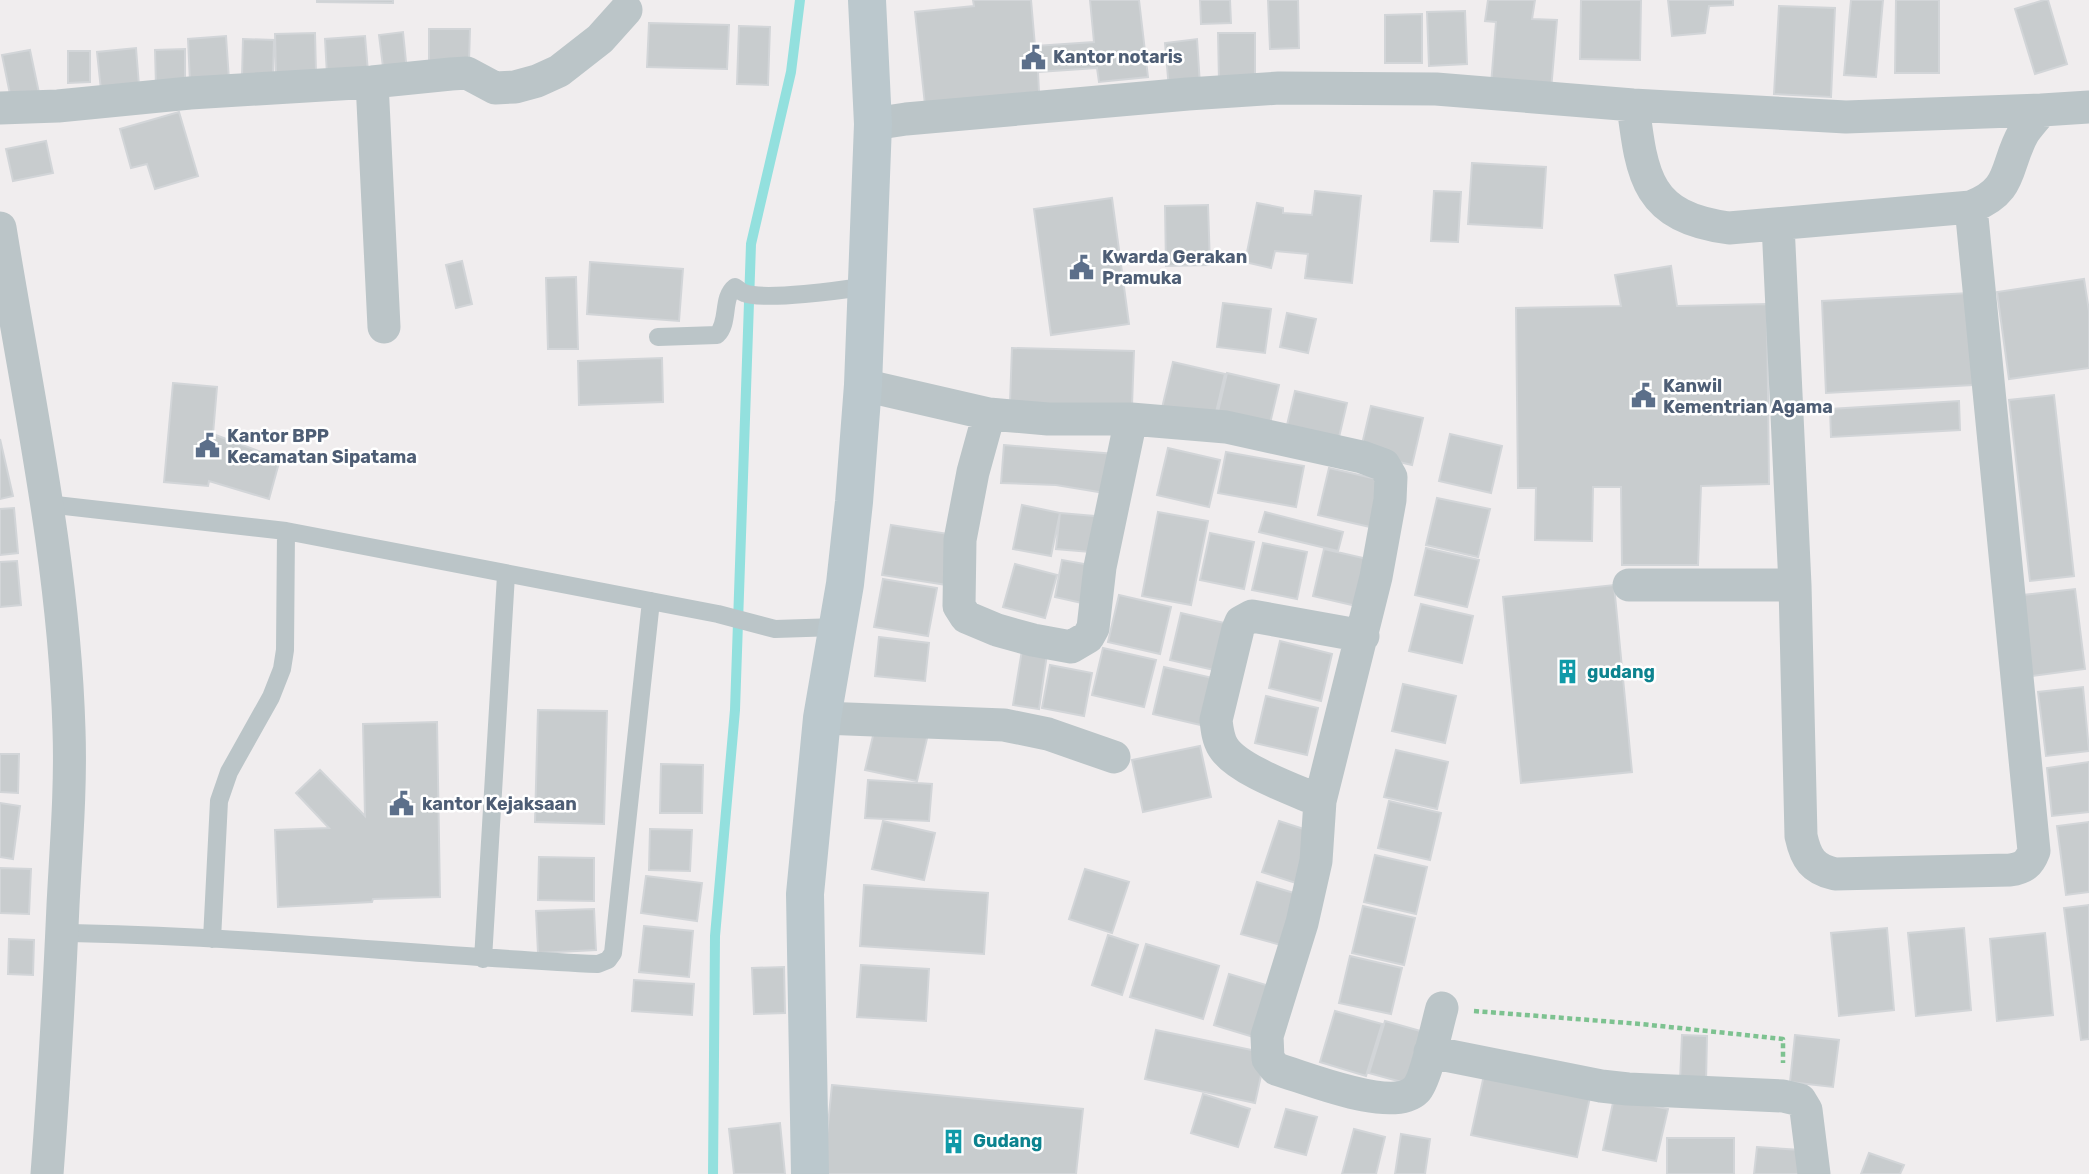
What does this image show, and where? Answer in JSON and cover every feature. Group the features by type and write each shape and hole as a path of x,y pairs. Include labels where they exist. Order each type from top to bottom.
{"street":[{"path":"810,1174 805,894 822,718 854,502 863,385 873,124 867,0"},
{"path":"0,108 58,106 190,93 459,74 467,74 495,88 515,87 559,71 600,39 626,10"},
{"path":"372,82 384,327"},
{"path":"873,124 1160,96 1279,88 1436,89 1633,105 1846,117 2089,107"},
{"path":"1633,105 1638,150 1653,192 1678,215 1729,228 1971,207 1987,201 1998,191 2008,175 2024,132 2042,110"},
{"path":"1778,224 1795,585 1801,836 1804,851 1810,863 1821,871 1835,874 2010,870 2030,863 2034,850 1971,207"},
{"path":"0,228 7,311 47,504 57,569 69,731 62,933 47,1174"},
{"path":"863,385 989,414 1048,419 1131,419 1226,427 1362,457 1384,465 1391,477 1390,500 1363,636 1320,801 1316,861 1302,923 1267,1036 1268,1059 1276,1069 1378,1099 1397,1098 1417,1090 1441,1008"},
{"path":"989,414 973,472 960,540 959,606 965,617 997,630 1071,647 1088,637 1093,628 1100,567 1131,419"},
{"path":"1629,584 1795,585"},
{"path":"1320,801 1270,779 1231,757 1222,747 1216,720 1238,629 1241,622 1252,616 1363,636"},
{"path":"822,718 1004,725 1048,734 1114,757"},
{"path":"1430,1052 1548,1077 1628,1090 1783,1096 1800,1100 1805,1106 1814,1174"}],"lane":[{"path":"658,337 717,335 722,329 729,292 735,287 743,293 765,295 868,286"},
{"path":"47,504 86,506 286,531 718,614 775,629 837,628"},
{"path":"212,939 219,801 229,772 271,697 282,669 285,650 286,531"},
{"path":"483,959 506,575"},
{"path":"62,933 212,939 483,959 598,964 608,960 613,953 651,601"}],"path":[{"path":"1441,1008 1641,1024 1783,1039 1783,1096"}],"building":[{"path":"393,0 393,3 317,2"},
{"name":"Kantor notaris","path":"973,0 1031,0 1035,46 1094,42 1090,0 1139,0 1148,77 1099,82 1097,68 1038,72 1039,92 925,105 915,12 974,6"},
{"path":"1200,0 1230,0 1231,23 1201,24"},
{"path":"1268,0 1298,0 1299,48 1270,49"},
{"path":"1488,0 1535,0 1532,19 1557,20 1551,90 1491,85 1496,22 1485,21"},
{"path":"1581,0 1641,0 1640,60 1580,59"},
{"path":"1668,0 1733,0 1733,5 1709,6 1705,33 1672,36"},
{"path":"1851,0 1883,0 1876,77 1844,75"},
{"path":"1896,0 1939,0 1939,73 1895,73"},
{"path":"2048,0 2067,64 2035,74 2015,9"},
{"path":"1779,6 1835,8 1831,97 1774,94"},
{"path":"1465,11 1467,64 1429,66 1427,12"},
{"path":"1422,14 1422,63 1385,63 1385,15"},
{"path":"649,23 729,25 727,69 647,67"},
{"path":"739,26 770,27 768,85 737,84"},
{"path":"429,29 470,29 469,62 429,62"},
{"path":"403,32 407,72 384,75 379,35"},
{"path":"315,33 316,73 276,74 275,34"},
{"path":"1218,33 1255,33 1255,81 1219,81"},
{"path":"226,36 229,80 190,82 188,39"},
{"path":"365,36 368,72 327,75 325,39"},
{"path":"243,39 274,40 273,77 242,76"},
{"path":"1197,39 1200,85 1169,89 1165,43"},
{"path":"136,48 139,86 101,90 97,52"},
{"path":"185,49 185,85 156,86 155,50"},
{"path":"30,50 39,93 11,99 2,55"},
{"path":"68,51 90,51 90,82 68,83"},
{"path":"179,112 198,176 155,189 147,164 131,168 120,129"},
{"path":"46,141 53,173 13,181 6,149"},
{"path":"1472,163 1546,167 1542,228 1468,224"},
{"path":"1315,191 1361,196 1352,283 1305,278 1308,254 1275,251 1271,268 1245,262 1257,203 1283,208 1283,213 1312,215"},
{"path":"1434,191 1461,192 1458,242 1431,241"},
{"name":"Kwarda Gerakan Pramuka","path":"1112,198 1129,324 1051,335 1034,209"},
{"path":"1208,205 1210,265 1166,266 1165,206"},
{"path":"462,261 472,304 456,308 446,265"},
{"path":"590,262 683,269 679,321 587,314"},
{"name":"Kanwil Kementrian Agama","path":"1671,266 1677,306 1767,304 1769,484 1701,486 1698,565 1622,565 1621,487 1593,487 1592,541 1535,540 1536,488 1518,488 1516,308 1621,306 1615,275"},
{"path":"576,277 578,349 548,349 546,278"},
{"path":"2084,279 2089,311 2089,368 2009,379 1997,292"},
{"path":"1969,293 1973,385 1826,393 1822,301"},
{"path":"1223,303 1271,309 1265,353 1217,347"},
{"path":"1287,313 1316,319 1308,353 1280,347"},
{"path":"1012,348 1134,351 1132,406 1010,403"},
{"path":"662,358 663,402 579,405 578,361"},
{"path":"1173,362 1225,374 1214,421 1162,408"},
{"path":"1227,373 1279,385 1268,432 1216,420"},
{"name":"Kantor BPP Kecamatan Sipatama","path":"173,383 217,387 213,434 280,459 269,499 209,481 208,486 164,482"},
{"path":"1295,391 1347,403 1336,450 1284,438"},
{"path":"2054,395 2074,576 2030,581 2009,400"},
{"path":"1959,401 1960,430 1831,437 1830,409"},
{"path":"1371,406 1423,418 1412,465 1360,453"},
{"path":"1450,434 1502,446 1491,493 1439,481"},
{"path":"0,439 13,496 0,499"},
{"path":"1004,445 1115,454 1105,493 1056,485 1001,483"},
{"path":"1168,448 1220,460 1209,507 1157,495"},
{"path":"1226,452 1304,466 1296,507 1218,493"},
{"path":"1329,468 1381,480 1370,527 1318,515"},
{"path":"1437,498 1490,509 1478,557 1426,545"},
{"path":"1022,505 1060,513 1051,556 1013,549"},
{"path":"14,508 18,553 0,555 0,509"},
{"path":"1158,512 1208,521 1191,605 1142,596"},
{"path":"1265,512 1343,532 1338,551 1259,532"},
{"path":"1060,513 1106,517 1102,553 1056,549"},
{"path":"891,525 955,535 947,585 882,575"},
{"path":"1210,533 1254,542 1244,589 1200,580"},
{"path":"1263,543 1307,552 1297,599 1252,590"},
{"path":"1426,548 1479,560 1467,607 1415,595"},
{"path":"1324,549 1376,561 1365,608 1313,596"},
{"path":"1062,560 1090,565 1082,603 1055,597"},
{"path":"17,561 21,605 0,607 0,562"},
{"path":"1015,564 1057,575 1045,618 1003,607"},
{"path":"883,579 937,588 928,636 874,627"},
{"name":"gudang","path":"1614,585 1632,772 1521,783 1503,597"},
{"path":"2075,589 2085,669 2032,676 2023,595"},
{"path":"1119,595 1171,607 1160,654 1108,642"},
{"path":"1421,604 1473,616 1462,663 1409,651"},
{"path":"1181,613 1233,625 1223,672 1170,660"},
{"path":"879,637 929,643 925,681 875,676"},
{"path":"1280,641 1332,654 1321,701 1269,688"},
{"path":"1023,644 1048,647 1039,709 1013,705"},
{"path":"1103,648 1156,660 1144,707 1092,695"},
{"path":"1050,665 1092,673 1084,716 1042,708"},
{"path":"1164,667 1217,679 1205,726 1153,714"},
{"path":"1403,684 1456,696 1445,743 1392,731"},
{"path":"2083,687 2089,751 2046,756 2038,692"},
{"path":"1266,696 1318,708 1307,755 1255,743"},
{"path":"538,710 607,711 604,824 535,822"},
{"name":"kantor Kejaksaan","path":"437,722 440,897 373,899 372,902 278,907 275,830 329,828 296,793 320,770 365,816 363,724"},
{"path":"876,723 928,734 917,781 865,770"},
{"path":"1200,746 1211,797 1143,812 1132,760"},
{"path":"1396,750 1448,762 1437,809 1384,797"},
{"path":"0,754 19,754 18,793 0,792"},
{"path":"2089,762 2089,812 2052,816 2047,768"},
{"path":"661,764 703,765 702,813 660,813"},
{"path":"868,780 932,784 929,821 865,818"},
{"path":"1389,801 1441,813 1430,860 1378,848"},
{"path":"0,803 20,806 13,859 0,857"},
{"path":"883,821 935,833 924,880 872,869"},
{"path":"1279,821 1316,833 1299,884 1262,872"},
{"path":"2089,822 2089,892 2066,895 2057,826"},
{"path":"650,829 692,830 690,871 649,870"},
{"path":"1375,855 1427,867 1416,914 1364,902"},
{"path":"539,857 594,858 594,901 538,900"},
{"path":"0,868 31,869 29,914 0,913"},
{"path":"1085,869 1129,882 1112,933 1069,919"},
{"path":"646,876 702,883 697,921 641,913"},
{"path":"1257,882 1304,896 1288,947 1241,934"},
{"path":"864,885 988,893 984,954 860,946"},
{"path":"2089,905 2089,1039 2081,1040 2064,908"},
{"path":"1363,906 1415,918 1404,965 1352,953"},
{"path":"594,909 596,950 538,953 536,911"},
{"path":"644,926 693,931 689,977 639,972"},
{"path":"1887,928 1894,1010 1839,1016 1831,933"},
{"path":"1964,928 1971,1010 1916,1016 1908,933"},
{"path":"2045,933 2053,1015 1997,1021 1990,939"},
{"path":"1108,935 1138,945 1122,995 1092,985"},
{"path":"9,939 34,940 33,975 8,974"},
{"path":"1146,944 1219,966 1203,1019 1130,997"},
{"path":"1350,956 1402,968 1391,1014 1339,1003"},
{"path":"861,965 929,969 926,1021 857,1017"},
{"path":"784,967 785,1013 754,1014 752,968"},
{"path":"1229,974 1276,988 1260,1039 1214,1025"},
{"path":"634,980 694,984 692,1015 632,1011"},
{"path":"1335,1011 1382,1024 1366,1076 1320,1062"},
{"path":"1385,1021 1431,1034 1416,1086 1369,1073"},
{"path":"1156,1030 1266,1053 1255,1103 1145,1079"},
{"path":"1682,1035 1707,1036 1706,1082 1680,1081"},
{"path":"1795,1035 1839,1040 1833,1087 1790,1082"},
{"path":"1484,1075 1590,1097 1577,1157 1471,1135"},
{"name":"Gudang","path":"832,1085 1083,1109 1076,1174 823,1174"},
{"path":"1203,1094 1250,1109 1238,1147 1191,1133"},
{"path":"1614,1098 1668,1109 1656,1161 1603,1150"},
{"path":"1286,1109 1317,1117 1306,1155 1275,1147"},
{"path":"780,1123 785,1174 734,1174 729,1129"},
{"path":"1354,1129 1385,1137 1376,1174 1342,1174"},
{"path":"1401,1134 1430,1139 1425,1174 1395,1174"},
{"path":"1667,1138 1734,1138 1734,1174 1667,1174"},
{"path":"1757,1147 1801,1150 1799,1174 1754,1174"},
{"path":"1869,1153 1904,1165 1900,1174 1861,1174"}],"waterway":[{"path":"713,1174 715,936 735,710 751,244 791,72 800,0"}],"place":[{"name":"Kantor notaris","path":"1033,57"},
{"name":"Kwarda Gerakan Pramuka","path":"1082,267"},
{"name":"Kanwil Kementrian Agama","path":"1643,396"},
{"name":"Kantor BPP Kecamatan Sipatama","path":"207,446"},
{"name":"gudang","path":"1567,672"},
{"name":"kantor Kejaksaan","path":"402,804"},
{"name":"Gudang","path":"953,1141"}]}
